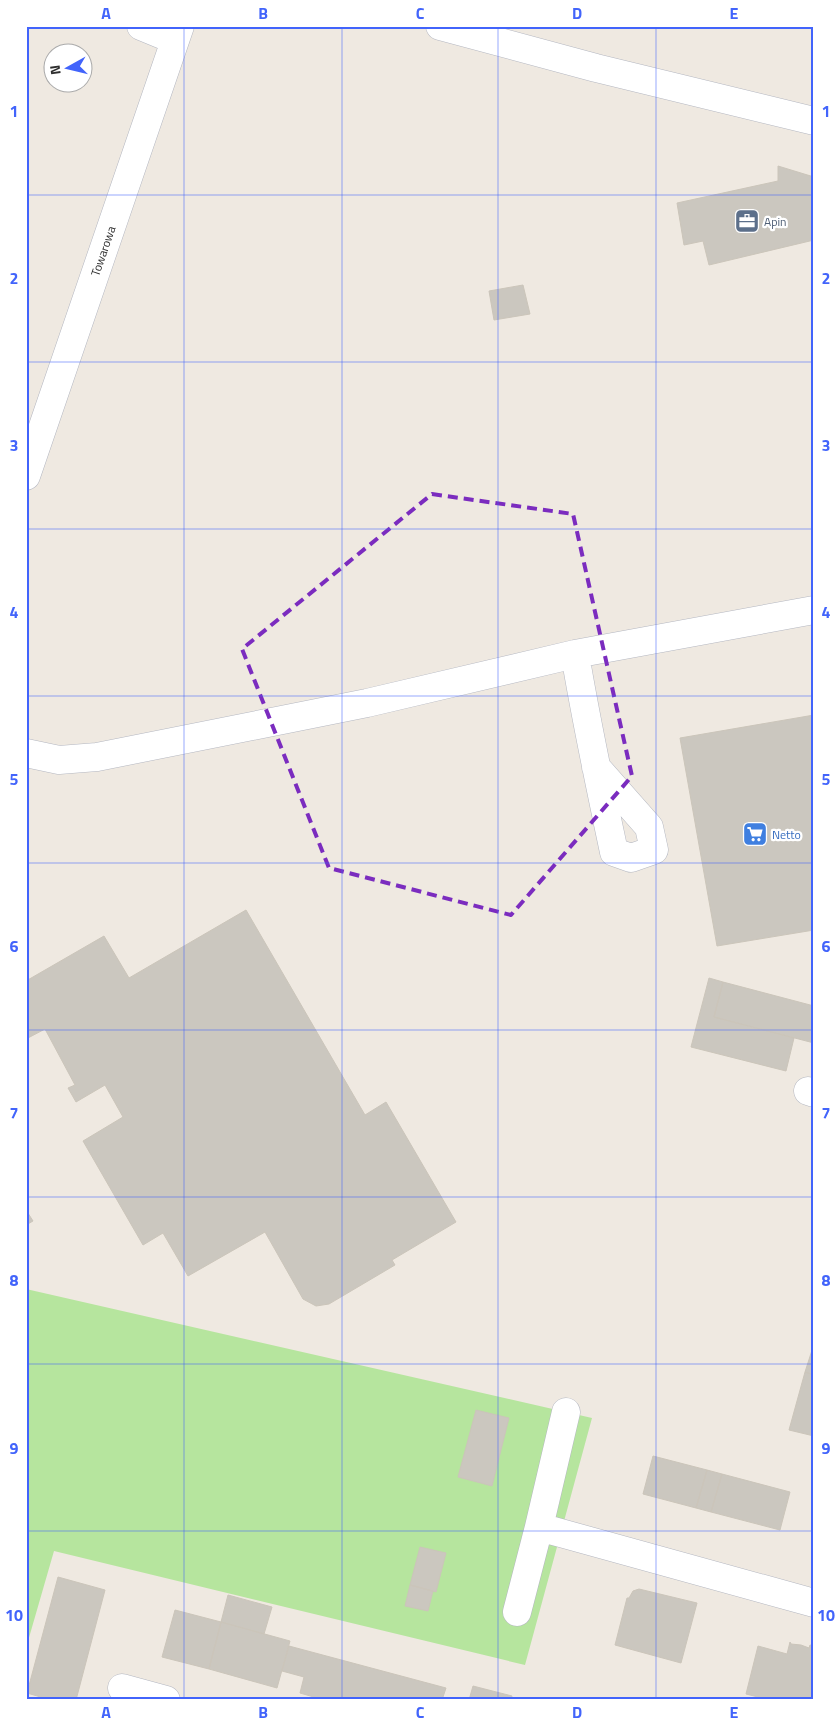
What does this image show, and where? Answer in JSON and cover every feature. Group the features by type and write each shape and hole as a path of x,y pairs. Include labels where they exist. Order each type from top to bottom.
{"street":[{"path":"141,26 178,33"},
{"path":"440,26 596,68 814,121"},
{"name":"Towarowa","path":"26,476 178,33"},
{"path":"26,753 59,760 97,757 367,703 575,654 814,610"},
{"path":"575,654 596,767"},
{"path":"517,1612 566,1412"},
{"path":"539,1528 814,1603"},
{"path":"122,1688 166,1700"}],"highlighted area":[{"path":"432,494 573,514 632,776 511,915 329,868 242,649"}],"green space":[{"path":"26,1289 592,1418 525,1665 54,1551 26,1648"}],"building":[{"name":"Apin","path":"778,166 814,177 814,240 709,265 703,241 684,245 677,203 778,181"},
{"path":"523,285 530,314 494,320 489,291"},
{"name":"Netto","path":"814,715 814,930 717,946 680,738"},
{"path":"246,910 365,1115 386,1102 456,1222 392,1260 395,1265 329,1304 316,1306 303,1299 265,1232 188,1276 163,1233 143,1245 83,1141 123,1117 105,1085 76,1102 68,1088 75,1085 45,1029 26,1039 26,981 104,936 129,978"},
{"path":"709,978 723,982 714,1017 794,1038 786,1071 691,1047"},
{"path":"723,982 814,1006 814,1043 714,1017"},
{"path":"26,1210 33,1221 26,1225"},
{"path":"814,1344 814,1375 805,1372"},
{"path":"805,1372 814,1375 814,1436 789,1430"},
{"path":"476,1410 509,1418 492,1486 458,1477"},
{"path":"653,1456 707,1470 696,1508 643,1494"},
{"path":"707,1470 722,1474 711,1512 696,1508"},
{"path":"722,1474 790,1492 780,1530 711,1512"},
{"path":"420,1547 446,1553 436,1592 410,1585"},
{"path":"58,1577 105,1590 76,1700 51,1700 27,1693"},
{"path":"410,1585 433,1591 428,1611 405,1606"},
{"path":"639,1589 697,1603 681,1663 615,1645 627,1598 629,1598 633,1591"},
{"path":"228,1595 272,1607 264,1634 221,1622"},
{"path":"175,1610 221,1622 209,1669 162,1657"},
{"path":"221,1622 290,1641 277,1688 209,1669"},
{"path":"790,1642 791,1644 809,1648 810,1645 814,1646 814,1700 770,1700 746,1694 758,1646 787,1654"},
{"path":"289,1646 446,1688 442,1700 324,1700 300,1693 304,1677 282,1671"},
{"path":"473,1686 512,1696 511,1700 469,1700"}],"place":[{"name":"Apin","path":"747,221"},
{"name":"Netto","path":"755,834"}]}
